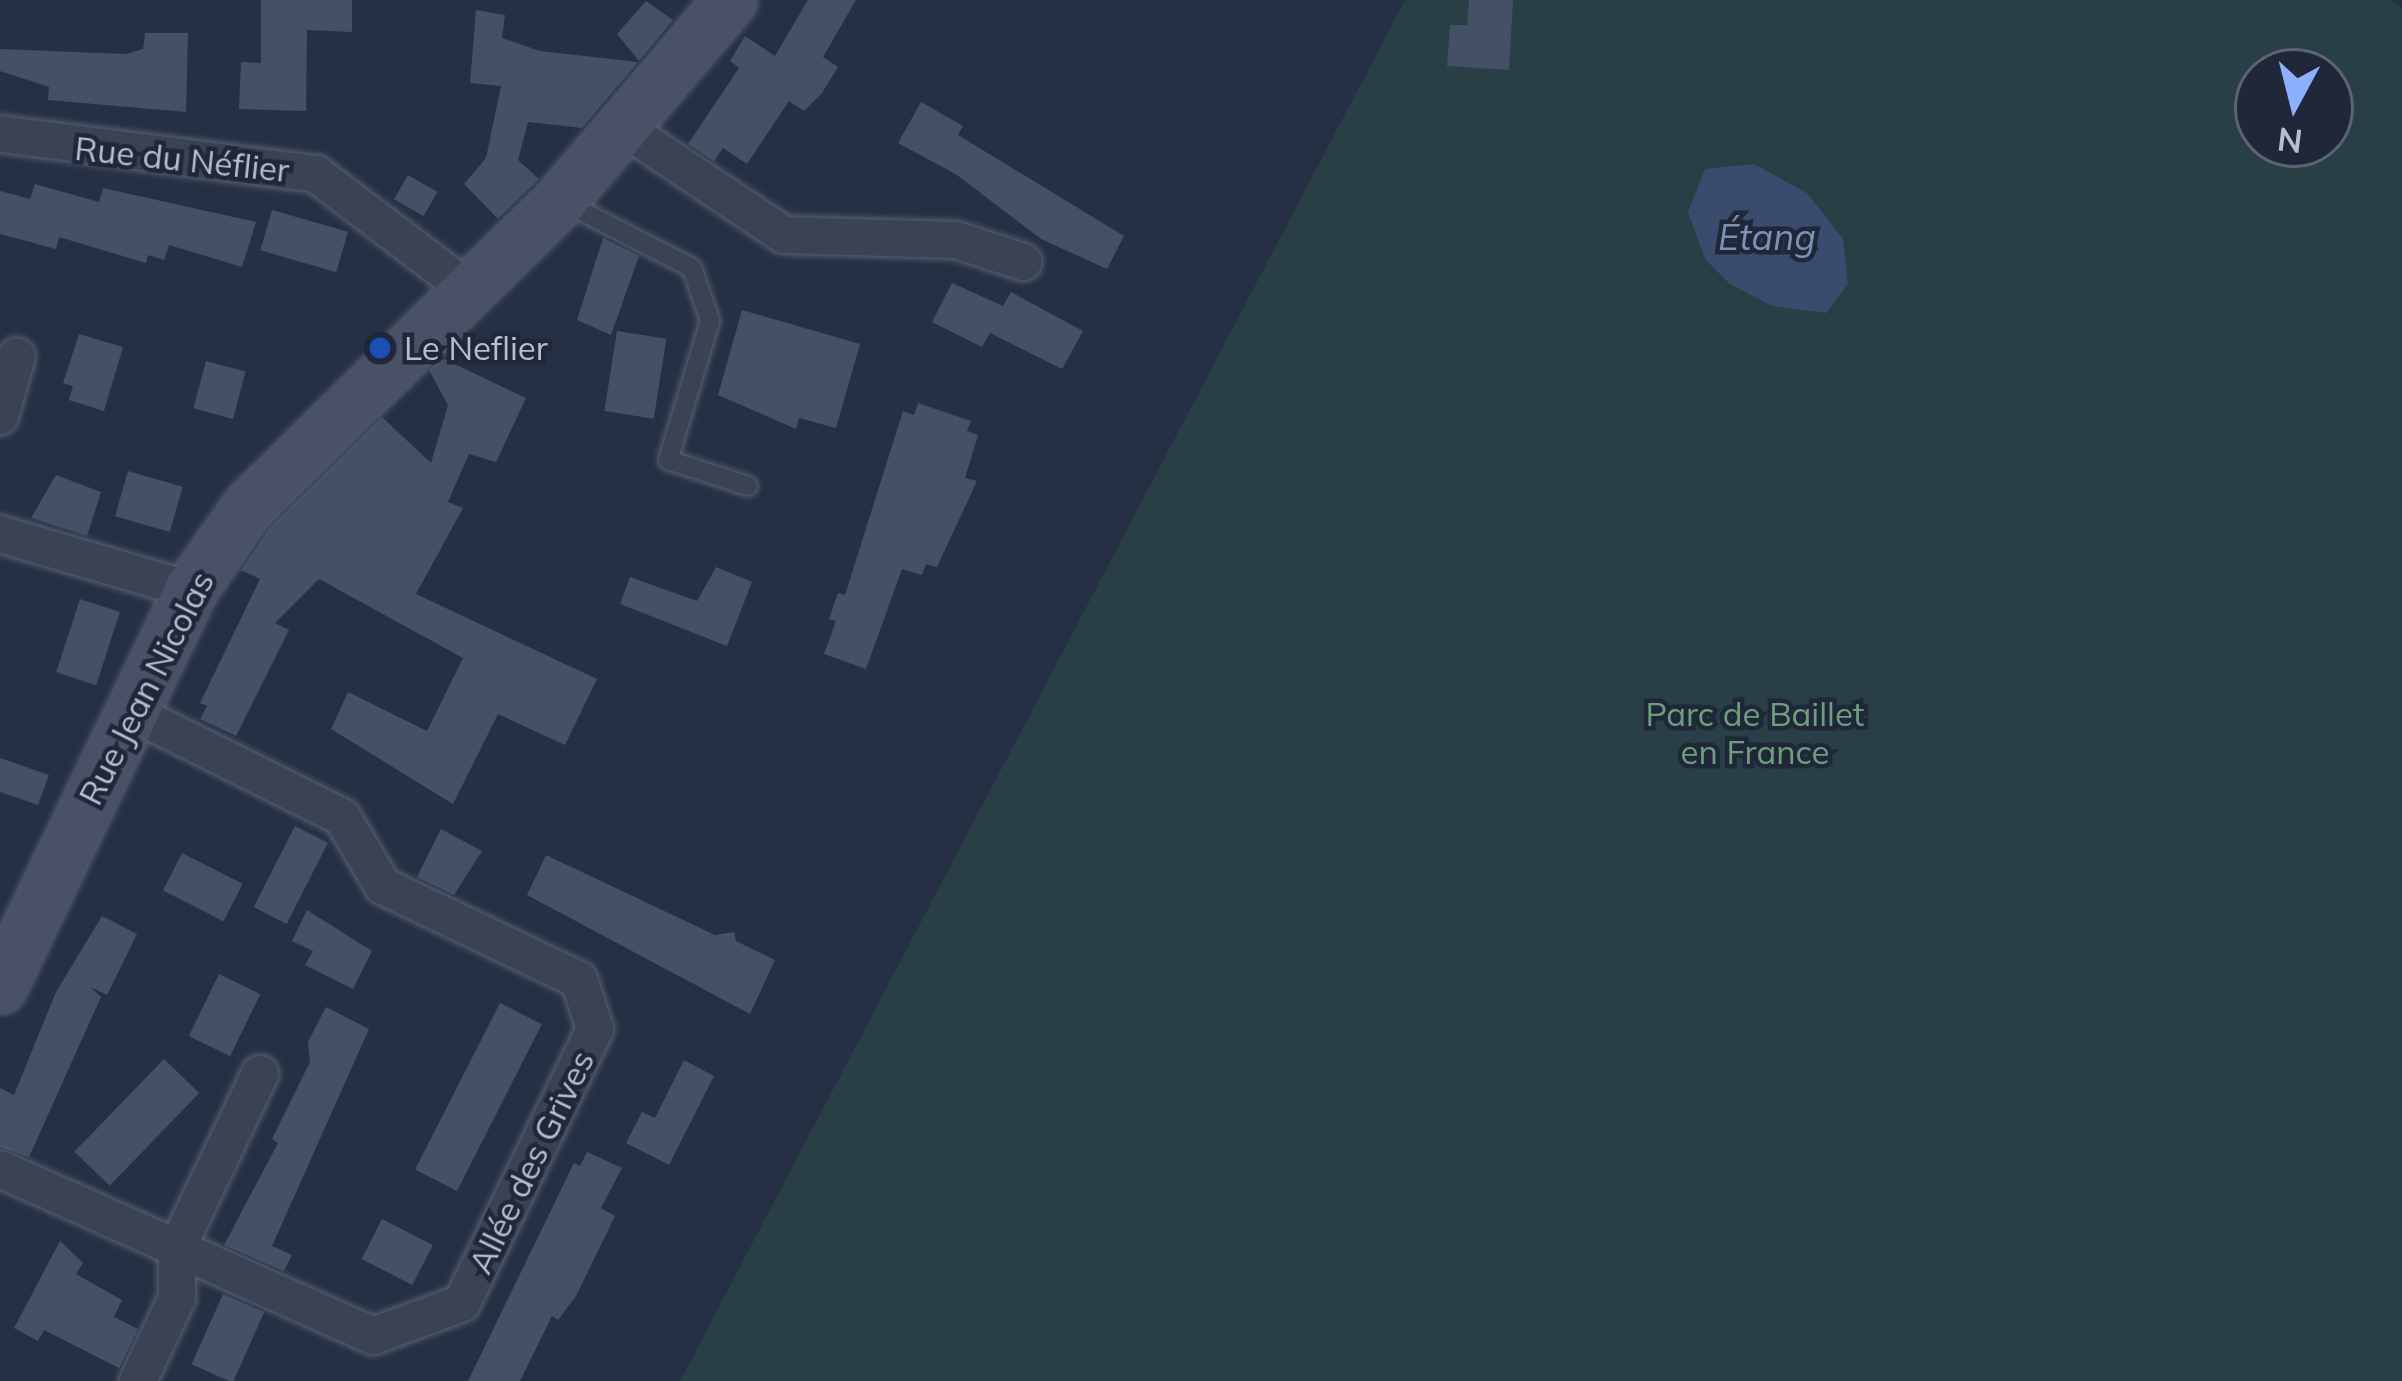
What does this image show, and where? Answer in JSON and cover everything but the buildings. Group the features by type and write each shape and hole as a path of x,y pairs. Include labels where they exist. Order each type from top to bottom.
{"street":[{"name":"Rue Jean Nicolas","path":"0,987 190,590 248,507 313,436 470,291 560,200 730,0"},
{"path":"621,126 784,235 956,240 1023,262"},
{"name":"Rue du Néflier","path":"0,134 316,174 470,291"},
{"path":"0,416 17,356"},
{"path":"0,534 190,590"},
{"name":"Allée des Grives","path":"131,712 342,817 383,886 580,980 596,1028 462,1303 373,1336 177,1247"},
{"path":"138,1381 177,1298 177,1247 260,1074"},
{"path":"0,1169 177,1247"}],"lane":[{"path":"560,200 692,268 710,321 668,460 748,485"}],"green space":[{"name":"Parc de Baillet en France","path":"1405,0 2391,0 2402,8 2402,1381 680,1381"}],"water":[{"name":"Étang","path":"1754,164 1807,193 1843,239 1848,284 1826,313 1772,306 1730,284 1705,259 1688,212 1705,169"}],"place":[{"name":"Le Neflier","path":"380,348"}]}
